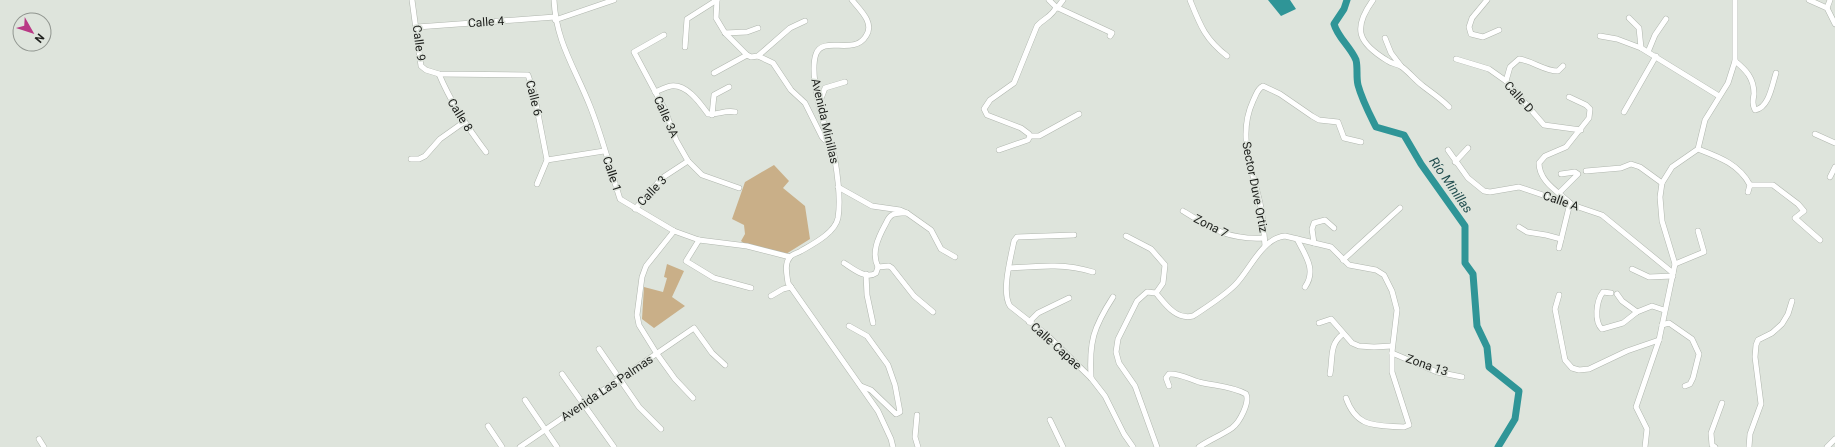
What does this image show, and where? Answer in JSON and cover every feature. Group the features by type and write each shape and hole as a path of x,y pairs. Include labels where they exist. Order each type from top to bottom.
{"street":[{"name":"Calle 9","path":"412,0 417,27 421,66 426,70 439,74"},
{"name":"Calle 1","path":"554,0 555,19 562,43 590,106 620,199 674,231 699,240 747,246 790,257"},
{"name":"Calle 4","path":"417,27 555,19 614,0"},
{"path":"717,0 716,18 725,33 751,57 758,56 790,28 805,21"},
{"path":"685,48 687,19 717,0"},
{"name":"Avenida Minillas","path":"790,257 828,234 838,220 838,187 835,159 819,105 813,65 817,52 821,48 829,45 856,45 864,39 869,32 869,25 866,18 852,0"},
{"path":"1049,0 1057,7 1112,33 1110,36"},
{"path":"1030,136 1030,134 1022,128 987,115 984,109 990,100 1014,83 1037,26 1041,21 1054,12 1063,0"},
{"path":"1190,0 1202,28 1213,45 1227,56"},
{"path":"1373,0 1366,9 1359,25 1362,38 1368,48 1389,62 1401,66"},
{"path":"1487,0 1472,18 1469,27 1471,34 1483,37 1499,30"},
{"path":"1644,447 1647,429 1636,407 1659,340 1664,310 1675,264 1662,221 1660,197 1662,183 1672,167 1698,149 1705,120 1728,83 1735,61 1735,0"},
{"path":"1809,0 1827,8 1835,24"},
{"path":"1827,8 1830,0"},
{"path":"1629,18 1639,28 1641,48"},
{"path":"1648,52 1655,35 1666,19"},
{"path":"725,33 747,32 758,28"},
{"name":"Calle 3A","path":"664,35 634,52 665,110 676,140 688,161 702,174 739,188"},
{"path":"1600,36 1617,39 1641,48 1719,96"},
{"path":"1385,38 1391,53 1401,66 1422,85 1438,95 1449,107"},
{"path":"714,73 748,55"},
{"path":"758,56 773,63 792,90 805,103 822,137 825,140 828,139"},
{"path":"1624,112 1656,56"},
{"name":"Calle D","path":"1456,59 1489,69 1506,81 1544,125 1582,130"},
{"path":"1506,81 1510,67 1519,59 1528,60 1551,71 1558,71 1563,66"},
{"path":"1735,61 1745,69 1752,80 1754,92 1752,105 1755,110 1759,109 1766,102 1776,73"},
{"name":"Calle 8","path":"439,74 448,96 464,122 486,152"},
{"name":"Calle 6","path":"439,74 528,75 534,93 548,160"},
{"path":"819,105 826,88 845,82"},
{"path":"656,92 671,86 680,87 698,99 708,114 712,115 727,110 735,112"},
{"name":"Sector Duve Ortiz","path":"1265,246 1260,205 1245,141 1245,127 1249,109 1259,88 1263,86 1280,94 1319,120 1338,122 1344,138 1361,142"},
{"path":"712,115 714,95 729,87"},
{"path":"1559,248 1571,204 1543,179 1539,171 1538,163 1544,156 1566,147 1582,130 1589,118 1590,109 1586,105 1569,96"},
{"path":"1030,136 1039,136 1079,114"},
{"path":"411,159 424,156 440,139 464,122"},
{"path":"1815,134 1835,143"},
{"path":"999,150 1028,140 1030,136"},
{"path":"1455,162 1468,148"},
{"path":"1698,149 1733,163 1747,178 1750,185 1748,192"},
{"name":"Calle A","path":"1448,150 1455,162 1468,178 1484,191 1490,192 1519,187 1602,215 1673,275"},
{"path":"537,184 548,160 604,151"},
{"name":"Calle 3","path":"635,209 662,178 688,161"},
{"path":"1586,171 1621,168 1630,164 1640,167 1662,183"},
{"path":"1830,177 1835,167"},
{"path":"1559,193 1578,174 1576,172 1561,174"},
{"path":"1750,185 1773,185 1798,204 1804,211 1795,218 1820,240"},
{"path":"838,187 872,206 900,210 908,213 930,230 942,249 955,257"},
{"path":"1343,260 1400,208"},
{"name":"Zona 7","path":"1183,211 1230,236 1244,239 1264,238"},
{"path":"844,263 857,271 874,275 878,271 875,252 876,242 890,216 894,214 908,213"},
{"path":"1314,243 1312,229 1314,223 1325,220 1334,228"},
{"path":"1519,227 1527,232 1561,239"},
{"path":"674,231 646,266 642,277 636,315 639,325 657,354 675,379 693,398"},
{"path":"1675,264 1704,252 1698,232"},
{"name":"Calle Capae","path":"1074,235 1017,237 1014,241 1006,300 1010,306 1047,335 1091,378 1105,396 1124,434 1133,447"},
{"path":"1126,236 1151,249 1165,265 1163,284 1156,293"},
{"path":"1158,447 1135,386 1119,363 1116,352 1118,339 1137,301 1147,292 1156,293 1174,313 1186,318 1193,316 1236,284 1265,246 1278,237 1285,236 1331,247 1343,260 1349,264 1376,270 1384,276 1392,291 1397,310 1392,346 1392,372 1409,425 1404,427 1366,424 1350,410 1346,398"},
{"path":"1297,239 1311,268 1309,282 1305,287"},
{"path":"699,240 686,261 714,278 751,288"},
{"path":"790,257 785,270 788,283 878,411 891,439 893,447"},
{"path":"1010,268 1057,265 1093,272"},
{"path":"878,267 888,266 892,268 914,296 933,312"},
{"path":"1632,269 1649,276 1673,275"},
{"path":"866,274 867,295 874,323"},
{"path":"771,296 782,289 791,287"},
{"path":"1611,293 1603,292 1598,298 1597,320 1598,326 1602,329 1623,323 1637,312 1652,306 1664,310"},
{"path":"1559,294 1556,309 1565,360 1572,368 1579,370 1589,369 1627,351 1659,340"},
{"path":"1618,294 1622,301 1637,312"},
{"path":"1091,378 1090,354 1092,337 1100,316 1113,297"},
{"path":"1029,322 1038,313 1069,298"},
{"path":"1749,447 1750,434 1761,404 1755,357 1756,344 1758,340 1782,324 1788,314 1792,301"},
{"path":"1319,323 1331,319 1352,343 1359,346 1392,346"},
{"path":"1662,325 1669,323 1692,339 1699,354 1693,378 1690,384 1685,386"},
{"path":"849,326 867,336 888,365 895,385 900,412 896,414 871,390 861,386"},
{"name":"Avenida Las Palmas","path":"520,447 694,328 712,353 725,365"},
{"path":"1330,374 1333,344 1336,339 1343,334"},
{"path":"599,349 639,407 661,429"},
{"name":"Zona 13","path":"1392,353 1437,372 1462,377"},
{"path":"1169,386 1166,378 1169,374 1175,373 1199,382 1238,389 1246,394 1248,398 1243,413 1234,427 1199,447"},
{"path":"562,374 614,447"},
{"path":"525,400 557,447"},
{"path":"1715,447 1712,445 1711,433 1722,403"},
{"path":"917,415 915,437 918,447"},
{"path":"1050,420 1063,447"},
{"path":"488,426 502,447"},
{"path":"39,439 44,447"},
{"path":"1827,447 1835,440"}],"shaded area":[{"path":"774,165 789,181 783,188 805,206 810,239 786,254 745,244 741,241 745,234 744,225 732,219 745,182"},
{"path":"667,264 684,271 672,297 685,306 654,328 642,319 644,287 663,292 667,278 664,277"}],"water":[{"path":"1268,0 1290,0 1296,9 1281,16"}],"waterway":[{"name":"Río Minillas","path":"1347,0 1344,9 1334,24 1338,34 1351,50 1356,60 1357,82 1376,127 1404,135 1421,164 1465,226 1465,263 1473,274 1477,326 1487,347 1489,367 1519,391 1515,419 1498,447"}]}
